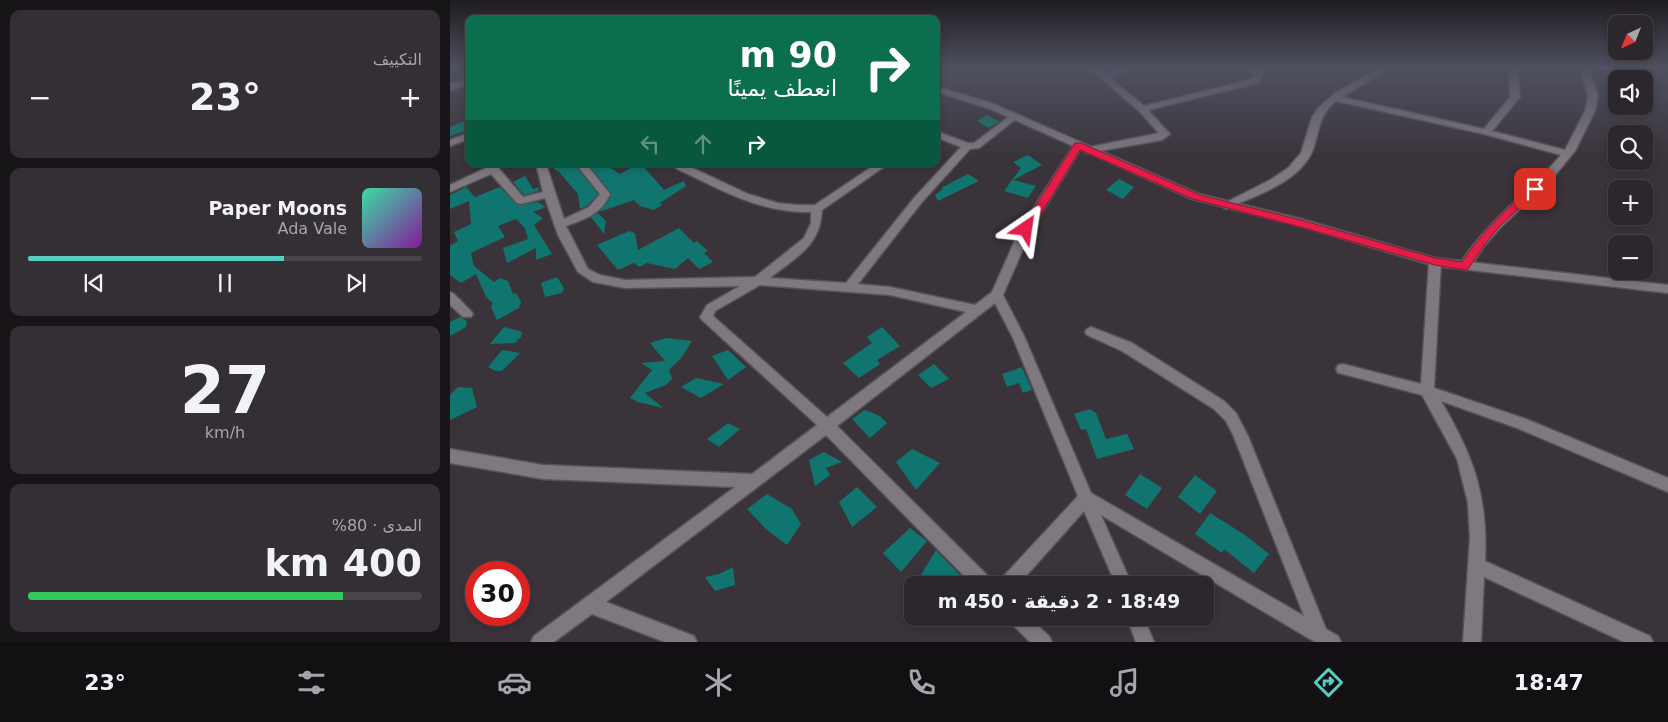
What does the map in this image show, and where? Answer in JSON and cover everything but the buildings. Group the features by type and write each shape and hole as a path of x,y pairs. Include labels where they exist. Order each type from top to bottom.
{"street":[{"path":"966,97 1014,116 1181,192 1226,205 1301,223 1435,262 1668,289"},
{"path":"540,642 755,481 997,295 1026,229 1083,148 1164,135 1163,130 1127,97"},
{"path":"1142,109 1191,97"},
{"path":"1486,132 1515,97"},
{"path":"1465,266 1481,242 1497,224 1548,177 1567,154 1585,124 1593,97"},
{"path":"1226,205 1263,187 1300,163 1309,148 1320,112 1336,98 1486,132 1567,154"},
{"path":"940,136 967,146 976,146 1014,116"},
{"path":"450,143 465,137"},
{"path":"848,288 918,200 967,146"},
{"path":"450,189 489,167"},
{"path":"492,167 521,201 549,194"},
{"path":"542,167 549,194 564,235 584,272 596,279 625,284 758,280 912,294 976,310"},
{"path":"561,224 592,212 604,200 605,194 583,167"},
{"path":"682,167 752,201 766,206 797,210 817,208 878,167"},
{"path":"817,208 816,223 809,240 758,280 712,308 706,317 826,425 977,576"},
{"path":"1435,262 1427,391 1445,421 1464,460 1476,501 1478,524 1472,642"},
{"path":"997,295 1019,338 1120,576"},
{"path":"450,297 468,314"},
{"path":"1091,332 1127,347 1219,405 1231,417 1326,638"},
{"path":"1343,369 1427,391 1521,423 1668,485"},
{"path":"450,456 543,472 755,481"},
{"path":"1015,576 1086,498"},
{"path":"1086,498 1326,638"},
{"path":"1475,565 1644,642"},
{"path":"591,605 688,642"},
{"path":"1026,626 1043,642"},
{"path":"1139,626 1145,642"}],"route":[{"path":"1026,229 1078,145 1196,197 1301,223 1435,262 1465,266 1481,242 1497,224 1535,189"}]}
